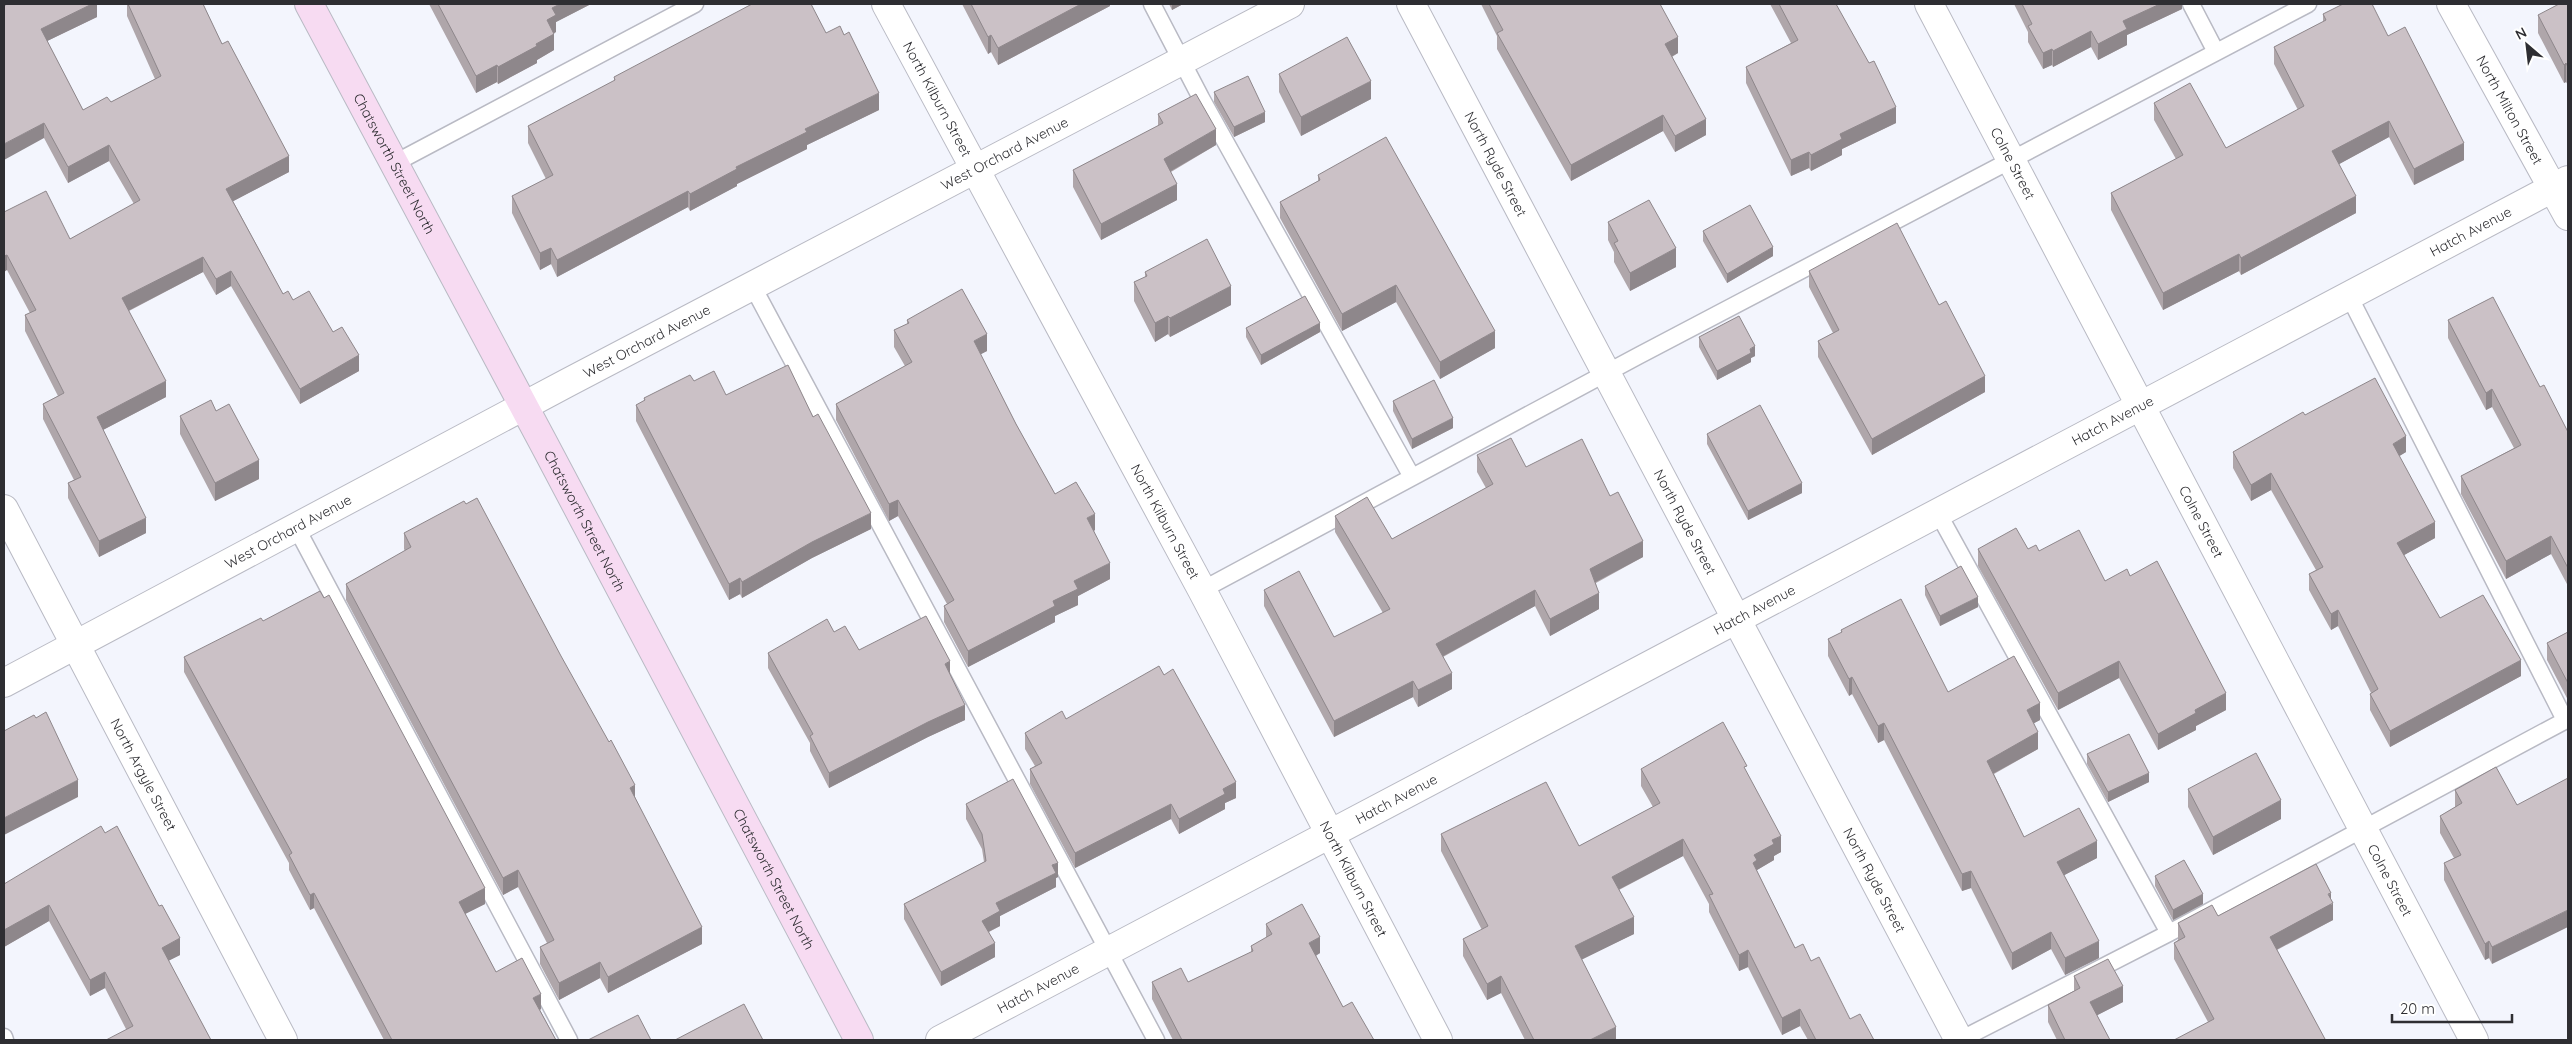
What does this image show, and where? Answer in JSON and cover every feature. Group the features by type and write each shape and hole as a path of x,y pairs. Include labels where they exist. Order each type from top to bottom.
{"street":[{"name":"Chatsworth Street North","path":"309,4 859,1040"},
{"name":"North Kilburn Street","path":"886,4 1202,590 1438,1040"},
{"name":"West Orchard Avenue","path":"4,683 752,285 1290,4"},
{"name":"North Ryde Street","path":"1411,4 1960,1040"},
{"name":"Colne Street","path":"1929,4 2142,405 2474,1040"},
{"name":"North Milton Street","path":"2452,4 2561,184 2568,216"},
{"name":"Hatch Avenue","path":"940,1040 2561,184"},
{"name":"North Argyle Street","path":"4,509 283,1040"}],"lane":[{"path":"395,163 695,4"},
{"path":"1152,4 1181,62 1412,477"},
{"path":"2191,4 2216,52"},
{"path":"1202,590 1606,373 2308,4"},
{"path":"752,285 1156,1040"},
{"path":"1960,1040 2169,933 2566,719 2349,296"},
{"path":"1938,513 2169,933"},
{"path":"296,527 569,1040"}],"building":[{"path":"7,4 92,4 41,29 83,110 107,97 111,102 161,76 128,4 203,4 222,44 228,41 289,156 226,189 283,294 288,291 293,300 309,291 333,332 342,327 359,355 300,389 231,271 216,279 203,257 122,298 166,381 97,417 146,518 99,541 68,483 81,477 43,404 64,393 25,315 36,310 7,255 4,256 4,212 46,191 70,239 140,200 109,145 68,167 44,123 4,144 4,6"},
{"path":"438,4 560,4 552,8 556,15 547,20 554,34 536,44 537,46 498,67 497,65 476,76"},
{"path":"752,4 811,4 826,33 840,26 844,35 849,32 879,93 805,129 807,132 736,167 737,169 690,194 688,191 557,260 551,248 540,253 512,196 553,175 528,126 615,80 614,77"},
{"path":"971,4 1081,4 998,48 991,35 988,37"},
{"path":"1489,4 1660,4 1678,37 1665,44 1706,119 1675,136 1663,115 1571,165 1497,33 1503,30"},
{"path":"1779,4 1836,4 1869,63 1874,61 1896,107 1840,134 1842,139 1811,155 1809,152 1791,160 1746,67 1798,40"},
{"path":"2022,4 2160,4 2123,21 2127,29 2098,44 2091,31 2053,51 2052,49 2043,53 2028,26 2032,24"},
{"path":"2343,4 2372,4 2388,36 2405,27 2464,143 2414,169 2389,121 2332,151 2356,196 2241,258 2239,254 2163,293 2111,193 2183,155 2154,103 2190,83 2226,148 2304,106 2274,47 2326,20 2323,14"},
{"path":"2559,4 2568,4 2568,67 2566,63 2564,65 2538,15"},
{"path":"1347,37 1371,81 1301,117 1279,74"},
{"path":"1248,76 1265,112 1234,127 1214,92"},
{"path":"1196,94 1216,129 1164,159 1177,184 1101,224 1073,170 1163,123 1158,114"},
{"path":"1386,137 1495,331 1440,362 1396,285 1342,314 1280,202 1320,180 1318,175"},
{"path":"1649,200 1676,248 1630,273 1614,243 1618,241 1608,222"},
{"path":"1750,205 1773,247 1727,274 1703,231"},
{"path":"1897,223 1939,305 1946,301 1985,376 1872,439 1818,341 1839,330 1809,271"},
{"path":"1207,239 1231,286 1170,318 1168,316 1155,323 1134,282 1147,276 1145,272"},
{"path":"962,289 987,334 974,341 1016,424 1055,494 1076,482 1095,514 1087,518 1110,563 1074,581 1078,589 1053,601 1055,606 968,651 944,606 954,600 898,500 889,504 836,404 912,362 894,330 909,323 907,320"},
{"path":"1305,296 1320,323 1261,355 1246,328"},
{"path":"2493,297 2540,387 2544,385 2568,432 2568,568 2551,536 2506,561 2461,476 2521,445 2492,389 2486,393 2448,320"},
{"path":"1739,316 1755,346 1750,349 1751,353 1717,371 1699,337"},
{"path":"788,365 813,417 818,414 871,513 812,542 742,582 740,578 729,584 636,405 645,400 644,398 690,375 694,381 714,371 726,395"},
{"path":"2375,378 2406,436 2393,444 2435,522 2397,543 2440,618 2483,595 2521,660 2390,731 2370,694 2378,689 2338,610 2331,614 2309,574 2323,567 2271,473 2251,485 2233,452 2303,412 2305,415"},
{"path":"1434,380 1453,418 1412,439 1393,401"},
{"path":"211,400 216,411 229,404 259,460 215,483 180,416"},
{"path":"1760,405 1802,483 1748,511 1707,434"},
{"path":"1511,438 1526,467 1582,439 1610,496 1618,492 1643,541 1590,569 1599,593 1550,619 1535,590 1436,644 1452,673 1418,690 1413,681 1334,721 1264,590 1299,571 1334,637 1390,609 1335,516 1367,497 1392,539 1493,484 1477,455"},
{"path":"477,498 561,656 609,742 611,740 635,785 630,788 702,927 608,977 600,962 559,983 540,947 554,940 518,870 503,878 346,584 411,547 404,533 464,501 466,504"},
{"path":"2016,528 2028,549 2036,545 2039,551 2079,530 2105,581 2127,569 2130,576 2157,561 2226,693 2195,710 2196,713 2158,734 2119,661 2058,693 1978,549"},
{"path":"1961,566 1978,597 1940,616 1925,586"},
{"path":"320,591 324,598 329,595 485,888 459,902 496,972 522,958 541,994 533,998 556,1040 392,1040 314,893 310,895 289,855 292,853 184,657 261,618 263,621"},
{"path":"1901,599 1948,692 2014,656 2040,703 2027,710 2038,732 1987,761 2024,837 2079,808 2097,841 2057,862 2099,941 2065,958 2051,932 2012,953 1971,871 1962,874 1884,723 1878,726 1852,677 1849,679 1828,639 1842,632 1841,630"},
{"path":"926,616 950,661 945,664 965,705 829,773 810,736 813,734 768,653 827,619 834,632 845,626 859,650"},
{"path":"2568,632 2568,683 2547,643"},
{"path":"1159,666 1164,675 1173,669 1236,782 1223,789 1225,794 1179,819 1171,804 1075,853 1030,769 1042,763 1025,733 1062,711 1066,719"},
{"path":"46,712 78,780 4,818 4,731 34,715 36,718"},
{"path":"1723,722 1747,766 1744,767 1781,836 1772,840 1774,844 1754,855 1757,860 1753,863 1795,948 1803,944 1811,961 1819,957 1850,1019 1860,1014 1874,1040 1816,1040 1800,1009 1782,1018 1748,950 1739,955 1709,895 1713,894 1683,839 1612,877 1634,917 1575,946 1616,1027 1590,1040 1534,1040 1501,976 1487,984 1463,939 1488,926 1441,834 1546,782 1579,846 1660,803 1641,769"},
{"path":"2129,734 2149,773 2108,792 2087,754"},
{"path":"2256,753 2281,800 2213,837 2188,789"},
{"path":"2496,767 2517,805 2568,778 2568,910 2492,947 2489,941 2485,944 2444,863 2461,855 2440,816 2462,803 2455,790"},
{"path":"1013,779 1058,863 1052,865 1056,873 996,903 1000,911 982,921 995,943 941,972 904,904 986,861 982,834 966,804"},
{"path":"101,826 105,833 117,826 159,906 162,905 180,938 162,948 211,1040 106,1040 133,1026 105,972 90,980 49,905 4,930 4,884"},
{"path":"2184,860 2203,894 2173,910 2155,876"},
{"path":"2316,864 2331,893 2328,894 2333,903 2270,937 2325,1039 2174,1040 2214,1019 2174,943 2185,937 2178,923 2212,905 2218,916"},
{"path":"1302,904 1320,937 1309,943 1343,1007 1352,1002 1374,1040 1182,1040 1152,982 1181,968 1188,982 1253,951 1251,946 1272,934 1266,924"},
{"path":"2108,959 2123,986 2090,1002 2110,1040 2065,1040 2048,1005 2080,988 2074,976"},
{"path":"744,1004 763,1040 675,1040"},
{"path":"638,1015 651,1040 588,1040"}]}
